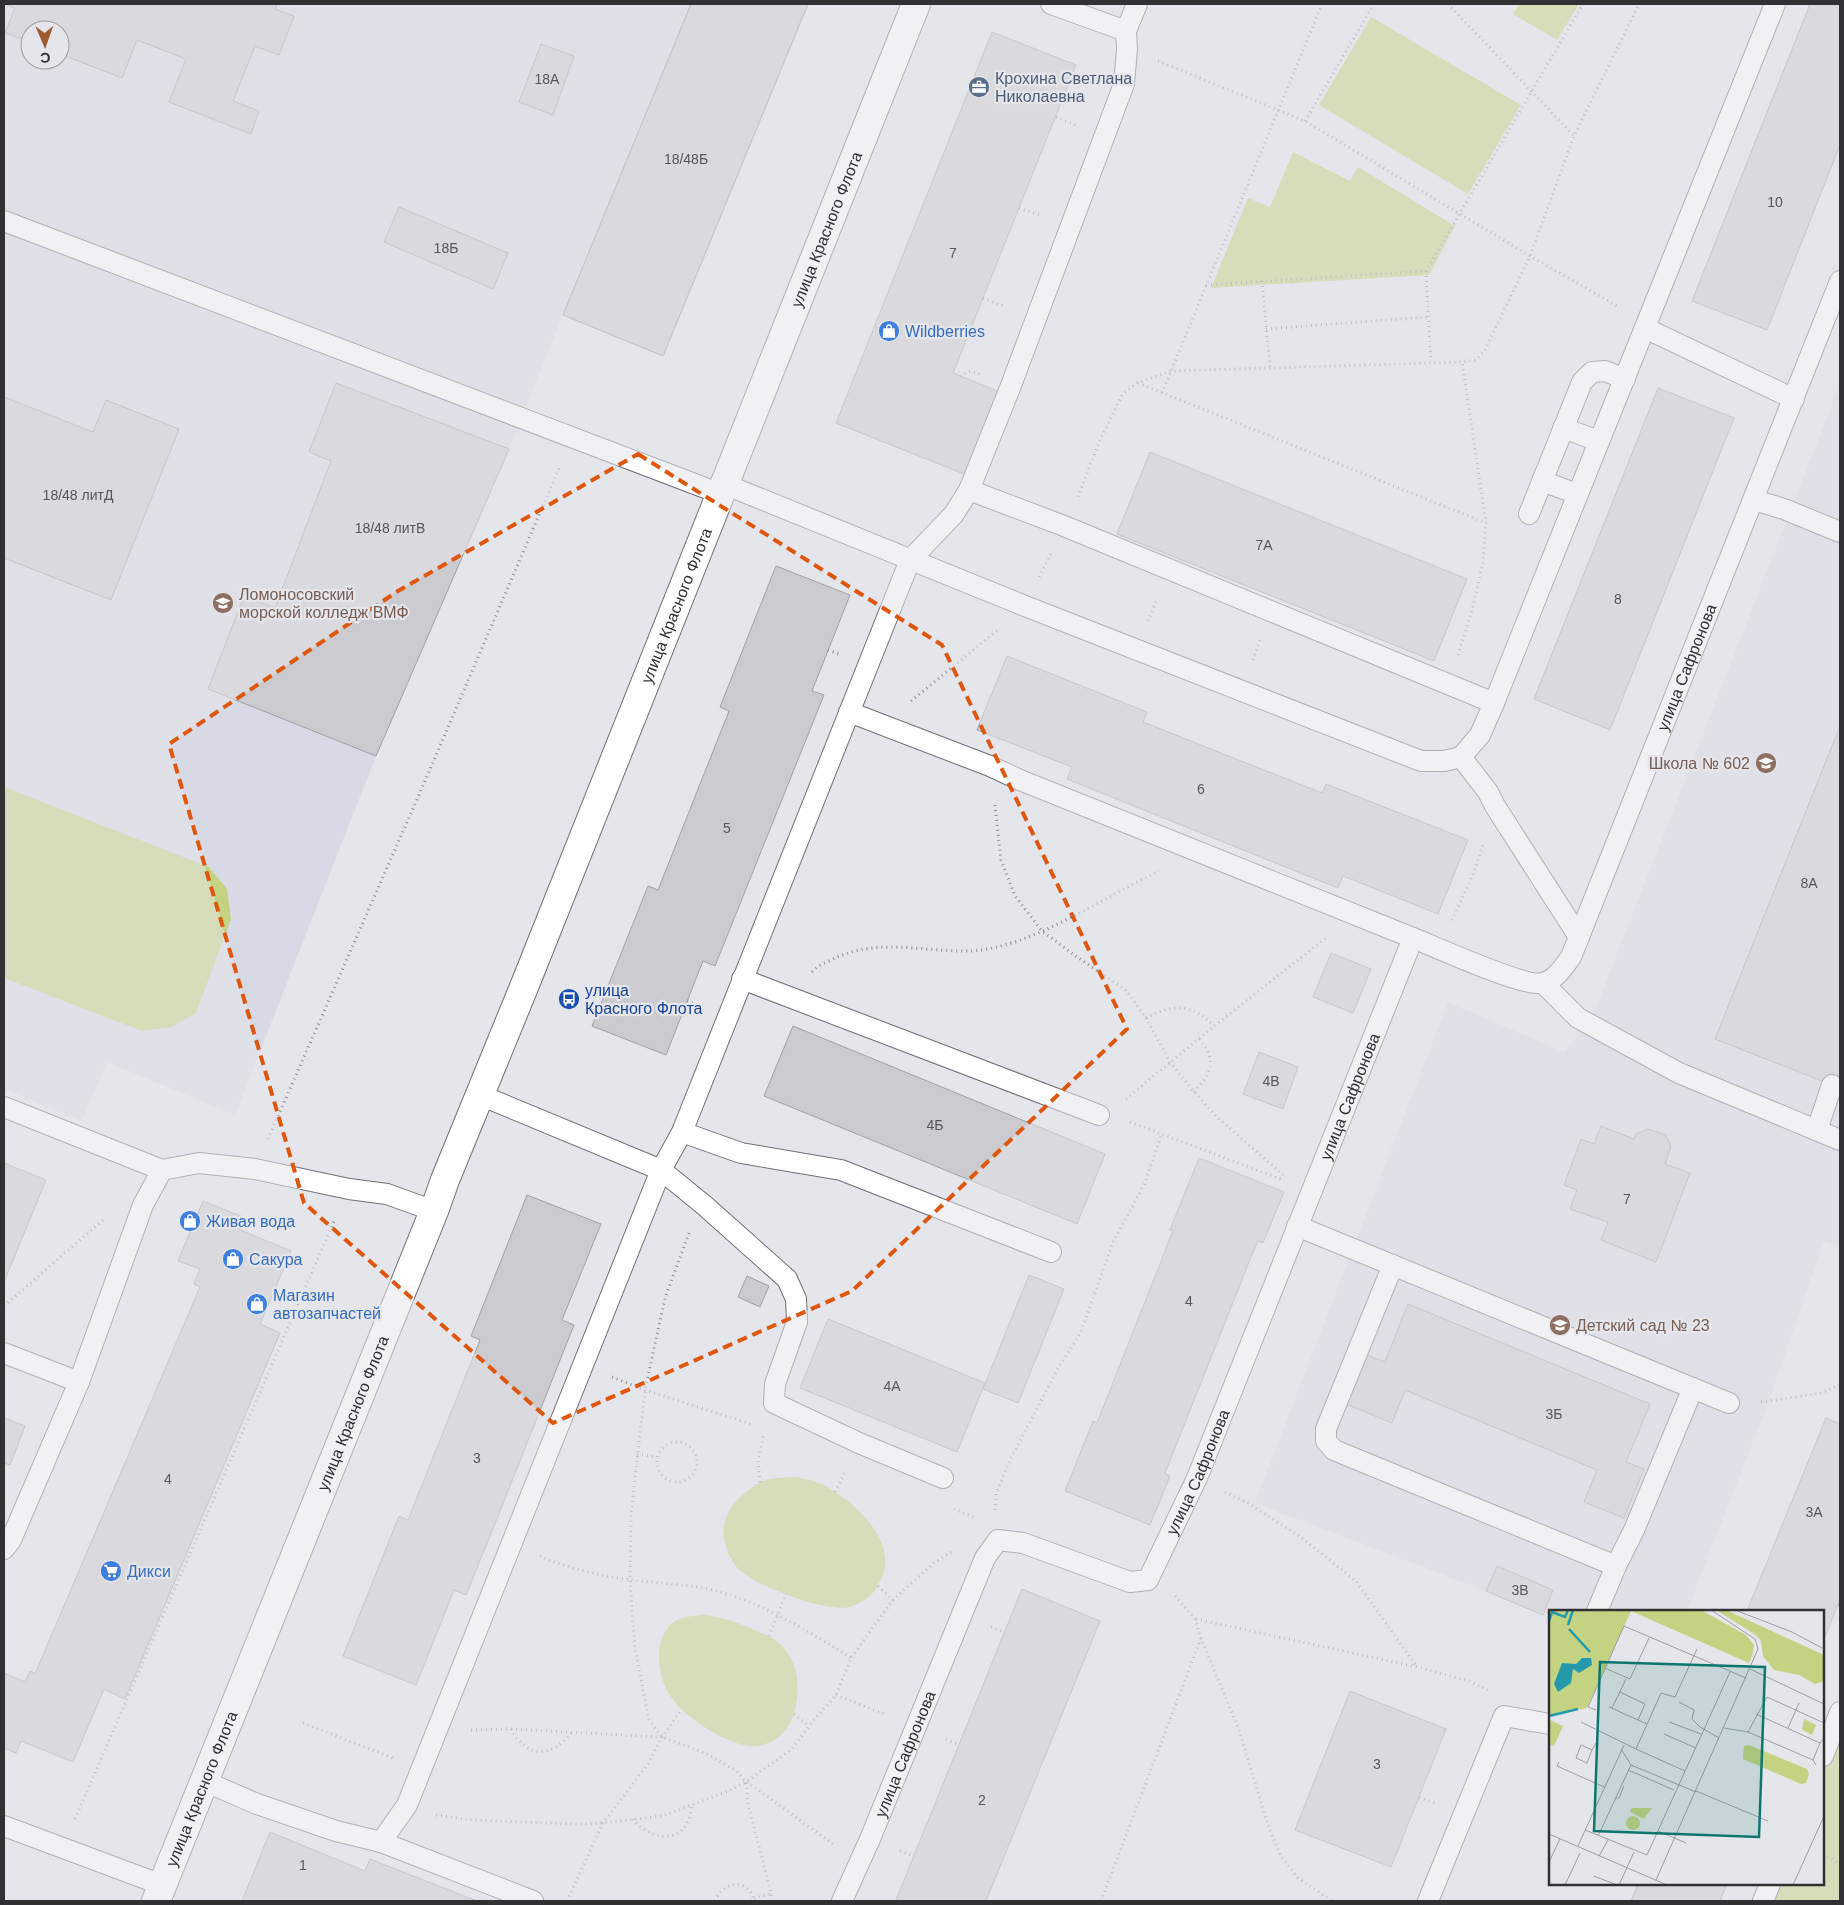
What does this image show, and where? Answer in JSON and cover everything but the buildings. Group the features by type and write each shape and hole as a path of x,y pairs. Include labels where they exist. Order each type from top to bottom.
{"main road":[{"name":"улица Красного Флота","path":"159,1893 434,1211 916,4"}],"lane":[{"path":"1051,4 1127,40"},
{"path":"381,1842 407,1804 661,1170 682,1132 910,560 954,514 969,490 1010,388 1124,84 1127,40 1137,4"},
{"path":"4,221 572,438 723,489 910,560 1420,761 1444,762 1461,757 1480,735 1494,703 1775,4"},
{"name":"улица Сафронова","path":"1543,983 1559,974 1571,957 1840,281"},
{"path":"1646,325 1794,399"},
{"path":"1529,514 1582,382 1592,372 1605,371 1625,379"},
{"path":"1563,428 1599,441"},
{"path":"1542,481 1578,494"},
{"path":"969,490 1064,526 1494,703"},
{"path":"1754,500 1784,509 1840,532"},
{"path":"849,712 990,766 1020,780 1523,982 1543,983 1578,1018 1678,1073 1840,1140"},
{"path":"1461,757 1488,792 1495,806 1579,937"},
{"name":"улица Сафронова","path":"1153,1571 1197,1478 1298,1226 1303,1189 1413,938"},
{"path":"742,979 1104,1114"},
{"path":"1817,1130 1832,1085"},
{"path":"480,1095 661,1170 704,1205 787,1279 796,1299 797,1322 775,1384 774,1403 943,1478"},
{"path":"4,1107 162,1170 199,1163 254,1169 348,1189 387,1194 434,1211"},
{"path":"682,1132 741,1153 841,1170 1051,1252"},
{"path":"4,1550 11,1540 79,1382 144,1205 162,1170"},
{"path":"1298,1226 1730,1403"},
{"path":"1393,1265 1326,1429 1326,1441 1334,1450 1616,1566"},
{"path":"4,1353 79,1382"},
{"path":"1597,1610 1634,1530 1693,1388"},
{"path":"996,1533 1130,1582 1148,1580 1153,1571"},
{"name":"улица Сафронова","path":"842,1901 860,1864 984,1558 996,1533"},
{"path":"1824,1753 1840,1712"},
{"path":"1428,1901 1504,1716 1549,1724"},
{"path":"204,1781 257,1804 336,1831 381,1842 533,1901"},
{"path":"4,1826 62,1847 159,1893"},
{"path":"1763,1901 1770,1885"}],"path":[{"path":"1162,393 1322,4"},
{"path":"1304,122 1374,4"},
{"path":"1448,4 1574,136"},
{"path":"1431,361 1426,271 1583,4"},
{"path":"883,725 1025,606 1064,526 1072,514 1099,442 1122,395 1137,383 1170,371 1476,360 1485,350 1530,256 1574,136 1639,4"},
{"path":"1127,40 1304,122 1646,325"},
{"path":"1206,285 1426,271"},
{"path":"1262,281 1270,368"},
{"path":"1266,329 1428,317"},
{"path":"1449,684 1472,610 1483,562 1486,523 1462,362"},
{"path":"1137,383 1486,523"},
{"path":"254,1169 426,779 572,438"},
{"path":"1137,650 1168,570"},
{"path":"1242,692 1270,611"},
{"path":"990,766 1001,860 1015,896 1042,931 1125,989 1146,1018 1170,1062 1194,1092 1217,1117 1303,1189"},
{"path":"1439,948 1473,875 1495,806"},
{"path":"793,998 816,967 839,955 875,946 971,951 1007,944 1042,931 1127,886 1198,852"},
{"path":"1104,1114 1356,915"},
{"path":"1146,1018 1171,1008 1186,1009 1198,1011 1214,1026"},
{"path":"1194,1092 1205,1080 1210,1068 1208,1051 1199,1038"},
{"path":"1104,1114 1162,1133 1303,1189"},
{"path":"996,1533 996,1494 1009,1462 1058,1370 1081,1332 1113,1242 1144,1185 1162,1133"},
{"path":"62,1847 348,1189"},
{"path":"4,1306 102,1221 144,1205"},
{"path":"662,1737 649,1720 635,1649 630,1580 631,1515 645,1390 665,1298 687,1236 704,1205"},
{"path":"584,1365 645,1390 765,1429"},
{"path":"1730,1403 1770,1401 1822,1393 1840,1385"},
{"path":"760,1482 758,1461 765,1429 774,1403"},
{"path":"678,1442 688,1445 693,1450 696,1466 688,1479 676,1482 666,1479 658,1470 657,1457 660,1450 667,1444 678,1442"},
{"path":"637,1454 657,1457"},
{"path":"943,1478 952,1508 996,1533"},
{"path":"1197,1478 1256,1508 1302,1538 1356,1582 1417,1667"},
{"path":"407,1804 438,1816 470,1820 576,1824 603,1823 662,1816 726,1792 746,1782 792,1749 836,1694 851,1658 893,1600 934,1563 965,1544 996,1533"},
{"path":"512,1543 546,1559 572,1568 630,1580 704,1588 745,1599 777,1615 851,1658"},
{"path":"1153,1571 1196,1619 1201,1638 1239,1730 1268,1825 1280,1854 1298,1878 1332,1901"},
{"path":"878,1586 893,1600"},
{"path":"769,1636 786,1594"},
{"path":"1196,1619 1417,1667 1468,1681 1503,1696 1504,1716"},
{"path":"1101,1901 1201,1638"},
{"path":"836,1694 916,1727"},
{"path":"567,1901 603,1823 648,1764 662,1737 681,1710"},
{"path":"794,1714 809,1726"},
{"path":"441,1720 467,1730 572,1731 662,1737 704,1753 737,1771 746,1782 860,1864"},
{"path":"302,1723 421,1770"},
{"path":"511,1729 518,1741 526,1747 544,1752 554,1749 563,1743 572,1731"},
{"path":"746,1782 748,1804 773,1901"},
{"path":"633,1819 649,1835 661,1837 673,1835 688,1822 692,1805"},
{"path":"1824,1855 1840,1864"},
{"path":"716,1901 718,1893 725,1887 733,1885 742,1886 750,1891 754,1900 771,1894"}],"highlighted area":[{"path":"638,454 942,645 1127,1029 852,1291 553,1423 304,1203 169,744 398,591"}],"shaded area":[{"name":"Ломоносовский морской колледж ВМФ","path":"4,4 808,4 663,356 563,315 509,449 376,756 235,1115 107,1062 82,1121 4,1089"},
{"name":"Детский сад № 23","path":"1840,384 1840,1246 1824,1241 1769,1401 1687,1610 1549,1610 1549,1618 1486,1591 1255,1503 1448,1002 1564,1052 1590,1023"}],"green space":[{"path":"1519,4 1579,4 1557,40 1513,14"},
{"path":"1371,17 1521,105 1468,194 1319,105"},
{"path":"1293,152 1350,181 1358,167 1455,226 1429,275 1211,288 1248,198 1270,207"},
{"path":"4,787 209,867 227,889 231,919 196,1013 172,1027 142,1031 4,978"},
{"path":"795,1477 814,1481 841,1496 867,1519 877,1533 883,1548 885,1562 882,1577 871,1595 853,1606 842,1608 827,1606 772,1589 743,1573 729,1555 725,1544 724,1524 732,1506 760,1482 774,1478"},
{"path":"704,1615 732,1621 769,1636 791,1658 795,1668 798,1688 795,1709 786,1729 774,1740 762,1745 752,1746 740,1744 718,1735 685,1713 666,1689 662,1679 659,1658 663,1637 668,1628 678,1619"},
{"path":"1840,1722 1840,1901 1769,1901 1776,1885 1824,1885 1824,1762"}],"place":[{"name":"Крохина Светлана Николаевна","path":"979,87"},
{"name":"Wildberries","path":"889,331"},
{"name":"Ломоносовский морской колледж ВМФ","path":"223,603"},
{"name":"Школа № 602","path":"1766,763"},
{"name":"улица Красного Флота","path":"569,999"},
{"name":"Живая вода","path":"190,1221"},
{"name":"Сакура","path":"233,1259"},
{"name":"Магазин автозапчастей","path":"257,1304"},
{"name":"Детский сад № 23","path":"1560,1325"},
{"name":"Дикси","path":"111,1571"}]}
